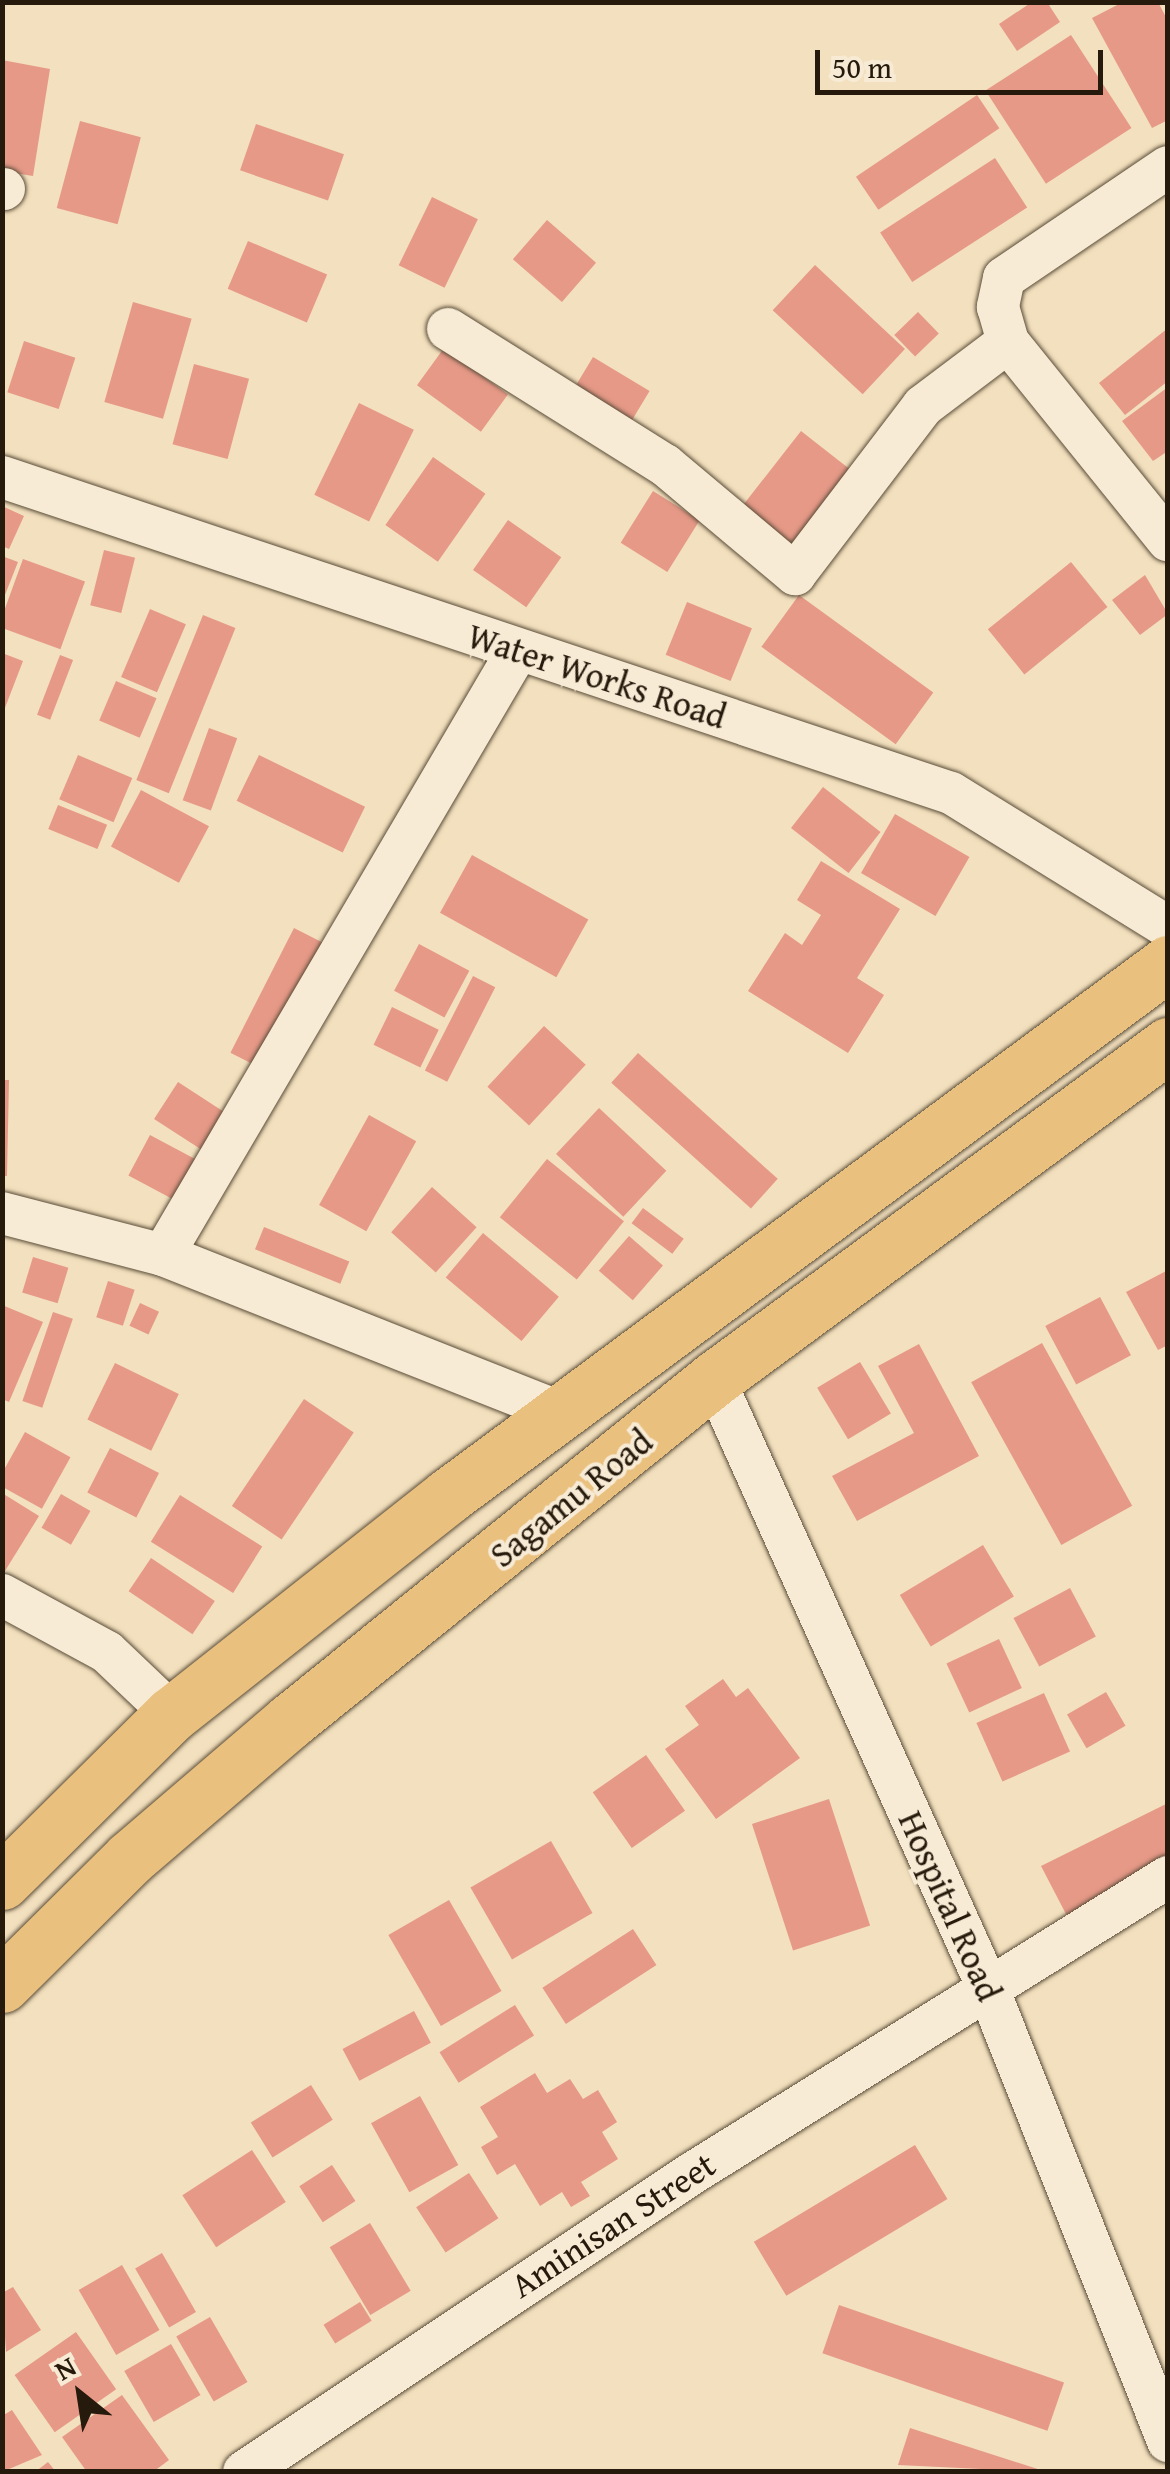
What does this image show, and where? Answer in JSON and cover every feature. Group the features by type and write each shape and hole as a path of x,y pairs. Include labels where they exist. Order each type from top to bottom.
{"highway":[{"name":"Sagamu Road","path":"2,1882 172,1714 557,1412 1168,963"},
{"name":"Sagamu Road","path":"2,1985 130,1858 290,1721 714,1378 1168,1045"}],"street":[{"path":"1168,166 1004,278 998,306 1008,342 1168,540"},
{"path":"448,329 665,465 780,572 795,574 923,406 1008,342"},
{"name":"Water Works Road","path":"2,478 951,793 1168,927"},
{"path":"163,1255 518,650"},
{"path":"2,1213 163,1255 557,1412"},
{"name":"Hospital Road","path":"714,1378 986,1986 1168,2441"},
{"path":"2,1594 108,1652 172,1714"},
{"name":"Aminisan Street","path":"244,2472 986,1986 1168,1877"}],"building":[{"path":"1032,2 1047,2 1060,22 1017,51 999,24"},
{"path":"1123,2 1158,2 1168,21 1168,120 1152,128 1092,18"},
{"path":"1071,35 1131,128 1046,184 985,91"},
{"path":"2,60 50,69 33,176 2,171"},
{"path":"977,95 999,128 878,210 856,177"},
{"path":"80,121 141,137 118,224 57,208"},
{"path":"256,124 344,154 328,201 240,170"},
{"path":"995,158 1027,207 912,282 880,233"},
{"path":"432,197 478,219 445,288 399,265"},
{"path":"547,220 596,263 562,302 513,259"},
{"path":"248,241 327,275 307,322 228,289"},
{"path":"815,265 905,349 863,394 773,310"},
{"path":"133,302 192,319 163,419 104,402"},
{"path":"918,312 939,334 915,357 894,335"},
{"path":"1168,328 1168,381 1125,415 1099,383"},
{"path":"24,341 75,358 59,409 7,392"},
{"path":"444,348 508,394 481,432 417,385"},
{"path":"593,357 650,391 631,422 574,388"},
{"path":"194,364 249,379 228,459 173,444"},
{"path":"1168,387 1168,451 1153,461 1122,421"},
{"path":"359,403 414,430 369,521 314,495"},
{"path":"801,431 863,480 800,560 738,511"},
{"path":"433,457 485,494 438,562 385,525"},
{"path":"653,491 700,520 667,572 621,543"},
{"path":"2,506 24,516 9,549 2,546"},
{"path":"508,520 561,557 526,607 473,570"},
{"path":"104,550 135,558 121,613 90,605"},
{"path":"2,556 18,562 3,600 2,600"},
{"path":"23,559 85,582 60,649 2,628 2,617"},
{"path":"1071,562 1108,607 1024,674 988,629"},
{"path":"1145,575 1168,614 1140,635 1112,600"},
{"path":"799,595 933,693 896,744 761,647"},
{"path":"687,602 752,628 731,681 666,655"},
{"path":"150,609 186,624 157,692 121,677"},
{"path":"203,615 235,628 169,793 136,780"},
{"path":"2,653 23,661 3,713 2,713"},
{"path":"60,655 73,660 50,720 37,715"},
{"path":"116,681 157,698 140,738 99,721"},
{"path":"209,728 237,738 211,811 183,800"},
{"path":"78,755 132,778 114,822 59,799"},
{"path":"259,755 365,807 343,853 237,801"},
{"path":"823,787 881,832 849,873 791,828"},
{"path":"141,790 209,826 179,883 111,847"},
{"path":"58,805 107,825 97,849 48,829"},
{"path":"895,814 969,857 935,916 861,873"},
{"path":"472,855 588,919 556,977 440,913"},
{"path":"821,861 900,909 857,978 884,995 848,1053 748,991 785,933 802,945 821,915 797,900"},
{"path":"294,928 328,945 264,1070 230,1053"},
{"path":"419,944 469,971 444,1018 394,991"},
{"path":"473,976 495,987 447,1082 425,1070"},
{"path":"392,1007 439,1030 420,1068 374,1045"},
{"path":"544,1026 586,1065 529,1126 487,1087"},
{"path":"638,1053 778,1179 751,1209 611,1083"},
{"path":"2,1080 9,1080 7,1176 2,1176"},
{"path":"178,1082 233,1118 209,1155 154,1119"},
{"path":"599,1108 666,1171 623,1217 556,1154"},
{"path":"369,1115 416,1141 366,1231 319,1205"},
{"path":"150,1135 202,1163 180,1203 128,1176"},
{"path":"547,1159 624,1221 577,1280 500,1217"},
{"path":"432,1187 477,1227 436,1272 391,1232"},
{"path":"643,1208 684,1239 672,1254 632,1223"},
{"path":"264,1227 349,1261 340,1284 255,1249"},
{"path":"483,1233 559,1297 522,1341 446,1277"},
{"path":"629,1236 663,1266 633,1300 599,1271"},
{"path":"33,1257 68,1268 58,1303 22,1292"},
{"path":"1168,1270 1168,1345 1158,1350 1126,1292"},
{"path":"108,1281 135,1290 123,1326 96,1317"},
{"path":"1100,1297 1131,1355 1076,1384 1045,1326"},
{"path":"140,1303 159,1312 148,1335 129,1326"},
{"path":"2,1305 43,1322 9,1402 2,1399"},
{"path":"53,1312 73,1319 42,1408 22,1401"},
{"path":"1042,1343 1132,1506 1061,1545 971,1382"},
{"path":"919,1344 979,1456 857,1521 832,1476 914,1433 878,1366"},
{"path":"860,1362 891,1413 848,1439 817,1388"},
{"path":"115,1363 179,1394 151,1451 87,1420"},
{"path":"304,1399 354,1433 282,1539 232,1506"},
{"path":"25,1432 70,1457 42,1509 2,1487 2,1473"},
{"path":"110,1448 159,1473 136,1518 87,1493"},
{"path":"2,1493 39,1516 5,1571 2,1569"},
{"path":"61,1494 90,1511 71,1545 42,1528"},
{"path":"180,1495 262,1546 233,1593 151,1542"},
{"path":"983,1545 1014,1596 931,1646 900,1595"},
{"path":"151,1558 215,1601 192,1634 129,1591"},
{"path":"1070,1588 1096,1637 1039,1667 1013,1618"},
{"path":"999,1639 1022,1688 969,1712 946,1664"},
{"path":"723,1679 736,1697 748,1688 800,1758 716,1819 665,1749 699,1725 685,1706"},
{"path":"1106,1692 1126,1726 1087,1748 1067,1714"},
{"path":"1044,1693 1070,1751 1002,1782 976,1723"},
{"path":"646,1755 685,1811 632,1848 593,1792"},
{"path":"829,1799 870,1925 793,1951 752,1824"},
{"path":"1168,1803 1168,1866 1067,1916 1041,1866"},
{"path":"551,1841 592,1913 512,1959 470,1888"},
{"path":"449,1900 502,1991 441,2026 388,1935"},
{"path":"633,1929 656,1965 566,2024 542,1988"},
{"path":"515,2005 534,2036 459,2083 440,2052"},
{"path":"414,2011 431,2043 359,2081 342,2049"},
{"path":"535,2073 547,2093 570,2079 583,2099 598,2090 617,2122 602,2132 618,2159 581,2182 590,2196 571,2207 562,2192 540,2206 515,2164 497,2175 481,2147 498,2137 480,2107"},
{"path":"311,2085 333,2120 273,2157 251,2123"},
{"path":"420,2096 458,2165 409,2192 371,2123"},
{"path":"915,2145 947,2199 786,2296 754,2242"},
{"path":"252,2150 286,2202 216,2247 182,2195"},
{"path":"332,2165 355,2201 323,2222 299,2186"},
{"path":"469,2173 498,2218 446,2253 416,2207"},
{"path":"370,2223 411,2291 370,2315 330,2247"},
{"path":"162,2253 196,2312 169,2327 135,2268"},
{"path":"122,2265 160,2330 116,2355 79,2290"},
{"path":"13,2287 41,2330 6,2352 2,2293"},
{"path":"360,2302 372,2321 335,2343 324,2325"},
{"path":"839,2305 1064,2382 1047,2431 822,2353"},
{"path":"210,2317 248,2382 214,2401 176,2336"},
{"path":"76,2332 116,2389 55,2432 15,2375"},
{"path":"171,2344 200,2395 154,2422 124,2371"},
{"path":"122,2395 169,2460 153,2472 87,2472 62,2437"},
{"path":"12,2410 42,2455 2,2472 2,2416"},
{"path":"910,2428 1044,2471 1044,2472 898,2465"},
{"path":"48,2462 56,2472 35,2472"}]}
